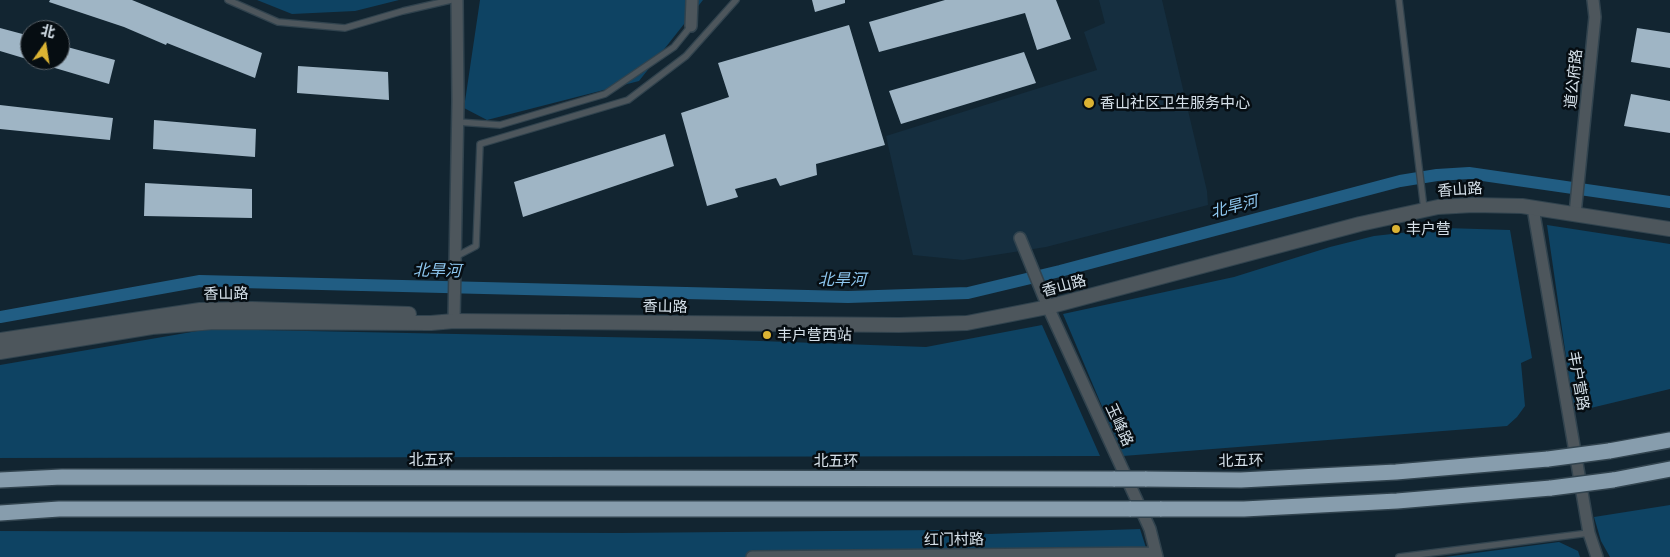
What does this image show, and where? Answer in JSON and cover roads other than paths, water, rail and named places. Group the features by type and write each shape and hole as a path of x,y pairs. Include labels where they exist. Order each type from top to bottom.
{"highway":[{"name":"北五环","path":"0,480 62,477 1241,480 1396,472 1548,459 1670,440"},
{"path":"0,513 69,509 1244,509 1397,501 1551,488 1670,470"}],"street":[{"path":"454,321 458,122 457,0"},
{"path":"692,0 692,26"},
{"name":"道公府路","path":"1575,214 1595,17 1593,0"},
{"name":"香山路","path":"0,352 152,327 214,322 431,323 454,321 899,325 967,322 1048,307 1360,224 1424,210 1473,205 1508,205 1670,229"},
{"name":"丰户营路","path":"1533,208 1589,533 1597,557"},
{"name":"玉峰路","path":"1020,238 1048,307 1150,529 1156,555"},
{"name":"香山路","path":"0,340 200,310 252,309 431,314 454,321"},
{"name":"红门村路","path":"752,557 1156,555"}],"lane":[{"path":"228,0 278,22 345,28 403,11 451,0"},
{"path":"455,257 476,246 480,144 628,100 686,56 736,0"},
{"path":"1400,0 1424,210"},
{"path":"458,122 500,125 605,94 674,47 692,26"},
{"path":"1399,557 1589,533"}],"waterway":[{"name":"北旱河","path":"0,317 200,281 848,297 968,293 1060,271 1400,181 1437,175 1469,173 1670,202"}],"place":[{"name":"香山社区卫生服务中心","path":"1089,103"},
{"name":"丰户营","path":"1396,229"},
{"name":"丰户营西站","path":"767,335"}]}
